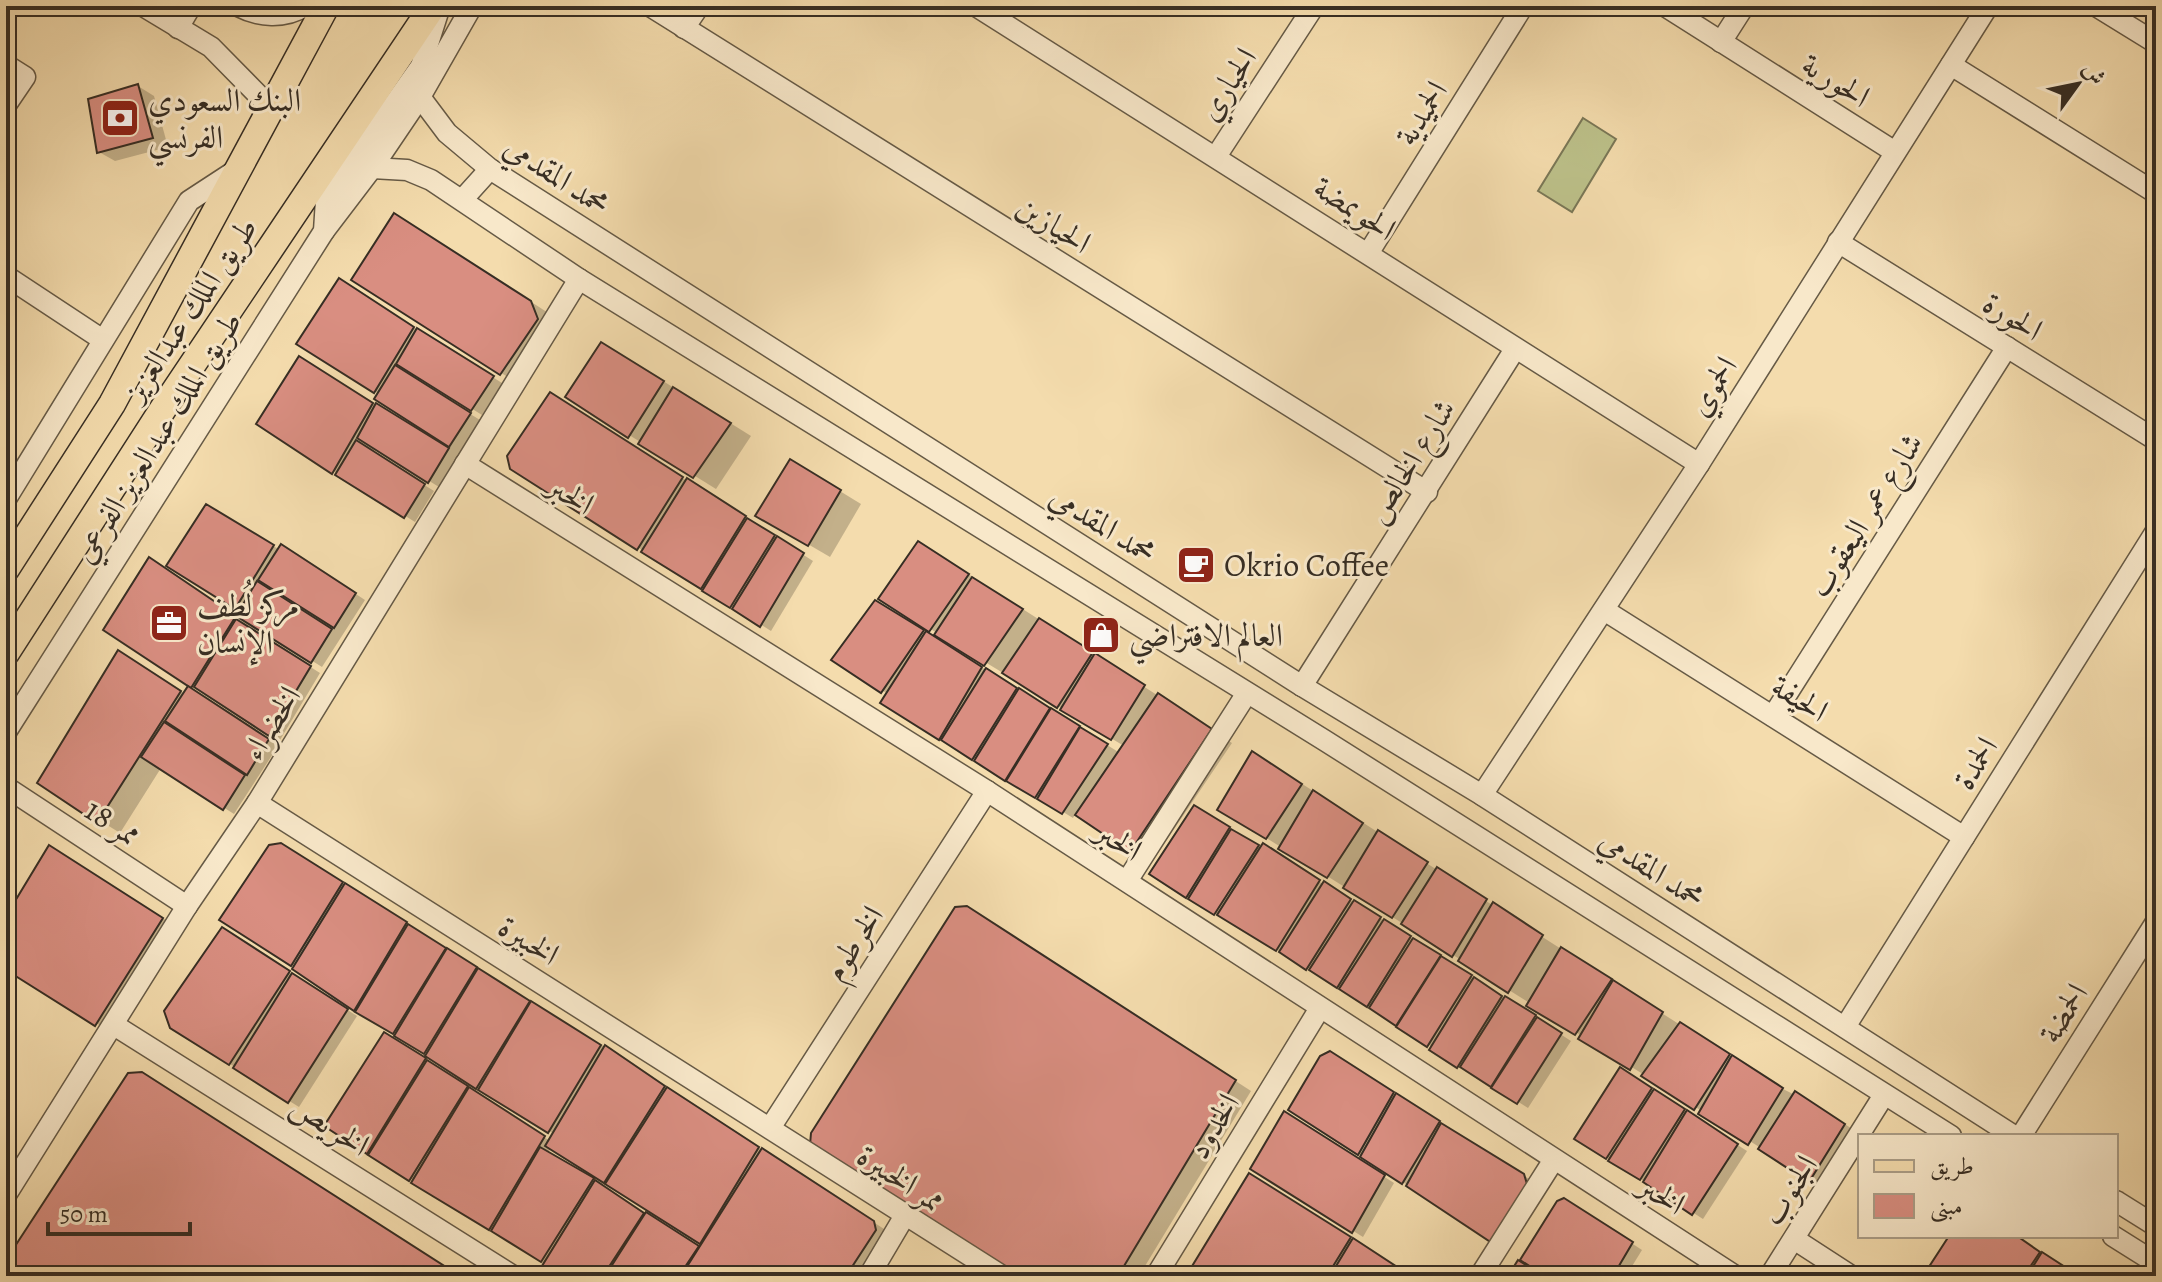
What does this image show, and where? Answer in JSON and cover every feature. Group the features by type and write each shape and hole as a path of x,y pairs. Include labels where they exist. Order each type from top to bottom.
{"main road":[{"name":"طريق الملك عبدالعزيز","path":"6,569 112,404 326,6"},
{"name":"طريق الملك عبدالعزيز","path":"6,653 170,398 433,6"}],"street":[{"path":"143,6 211,47 271,108"},
{"path":"178,28 191,6"},
{"path":"238,6 259,14 278,15 293,13 305,6"},
{"name":"طريق الملك عبدالعزيز الفرعي","path":"6,732 324,231 326,200 421,66 440,6"},
{"path":"324,231 420,97 472,6"},
{"name":"الحيازين","path":"650,6 1427,492"},
{"path":"684,28 699,6"},
{"name":"الحويمضة","path":"976,6 1217,155 1515,349 1699,464"},
{"name":"الحياري","path":"1217,155 1314,6"},
{"name":"الحميدية","path":"1369,252 1523,6"},
{"name":"الحورية","path":"1665,6 1895,152"},
{"path":"1721,42 1744,6"},
{"name":"الحموي","path":"1482,795 1699,464 1988,6"},
{"path":"2096,6 2156,43"},
{"path":"6,65 25,77 6,105"},
{"path":"1951,65 2156,193"},
{"name":"محمد المقدمي","path":"420,97 447,133 490,169 1302,686 1482,795 2011,1134"},
{"path":"6,499 189,201 240,167"},
{"name":"محمد المقدمي","path":"372,168 407,170 462,200 579,279 1324,740 1948,1134"},
{"path":"462,200 490,169"},
{"name":"الحورة","path":"1838,242 2156,440"},
{"path":"6,276 103,340"},
{"name":"الخضراء","path":"6,1195 187,906 257,803 579,279"},
{"name":"شارع عمر اليعقوب","path":"1773,716 2007,347"},
{"name":"شارع الخالص","path":"1302,686 1515,349"},
{"name":"الخبر","path":"465,464 987,791 1553,1161 1735,1276"},
{"name":"الحمدة","path":"1845,1027 2156,531"},
{"name":"الحيفة","path":"1604,610 1964,837"},
{"path":"1127,881 1247,693"},
{"path":"1324,740 1342,711"},
{"name":"ممر 18","path":"6,787 187,906"},
{"name":"الخرطوم","path":"770,1128 987,791"},
{"name":"الخبيرة","path":"257,803 770,1128"},
{"name":"الحمضة","path":"2022,1134 2154,929"},
{"name":"الخدود","path":"1156,1276 1320,1008"},
{"name":"الخريص","path":"114,1025 513,1276"},
{"name":"الجنوب","path":"1860,1134 1884,1095"},
{"name":"ممر الخبيرة","path":"770,1128 904,1217 1002,1276"},
{"name":"الجنوب","path":"1770,1276 1858,1137"},
{"path":"1480,1276 1553,1161"},
{"path":"2118,1202 2156,1226"},
{"path":"2118,1235 2135,1213"},
{"path":"869,1276 904,1217"},
{"path":"2116,1238 2156,1263"},
{"path":"1794,1239 1851,1276"}],"green space":[{"path":"1583,118 1616,139 1572,212 1538,191"}],"building":[{"name":"البنك السعودي الفرنسي","path":"138,84 153,138 97,153 88,99"},
{"path":"394,213 531,301 538,319 500,375 351,280"},
{"path":"339,278 414,327 374,393 296,344"},
{"path":"417,328 494,376 471,411 396,364"},
{"path":"601,342 664,381 628,438 565,397"},
{"path":"299,356 373,403 332,474 256,424"},
{"path":"395,365 471,413 449,447 374,399"},
{"path":"673,387 731,423 693,478 638,444"},
{"path":"550,392 683,477 637,550 510,469 507,456"},
{"path":"376,403 449,448 428,483 357,438"},
{"path":"356,440 425,484 404,518 335,475"},
{"path":"790,459 841,490 808,546 755,516"},
{"path":"687,478 746,516 701,589 641,552"},
{"path":"206,504 274,545 235,609 166,566"},
{"path":"747,518 775,535 730,608 702,591"},
{"path":"777,536 804,553 760,627 732,609"},
{"path":"918,541 969,574 929,632 878,599"},
{"path":"281,544 356,593 334,628 258,580"},
{"name":"مركز لُطف الإنسان","path":"149,557 236,616 191,688 103,630"},
{"path":"972,577 1023,609 984,666 934,635"},
{"path":"257,581 332,629 311,663 236,616"},
{"path":"875,600 924,630 881,693 831,660"},
{"path":"1039,618 1093,652 1057,708 1002,673"},
{"path":"236,619 311,666 269,736 194,687"},
{"path":"926,631 982,667 939,740 880,703"},
{"path":"118,650 181,691 97,823 37,783"},
{"path":"1095,653 1145,685 1111,740 1060,710"},
{"path":"986,668 1017,688 972,760 941,740"},
{"path":"188,686 269,739 247,775 165,721"},
{"path":"1019,688 1050,708 1005,781 974,761"},
{"path":"1158,693 1212,729 1130,852 1075,815"},
{"path":"1051,708 1080,726 1035,798 1006,781"},
{"path":"164,722 245,775 223,810 141,757"},
{"path":"1080,727 1108,744 1062,814 1037,799"},
{"path":"1252,751 1302,784 1266,839 1217,810"},
{"path":"1313,790 1363,823 1327,878 1278,849"},
{"path":"1194,805 1230,827 1186,898 1149,874"},
{"path":"1231,829 1259,845 1214,915 1188,899"},
{"path":"1378,830 1428,862 1392,918 1343,888"},
{"path":"281,843 343,882 291,966 219,920 269,845"},
{"path":"1263,843 1320,880 1276,951 1217,915"},
{"path":"49,845 163,918 95,1026 6,970 6,916"},
{"path":"1437,867 1487,899 1452,957 1401,924"},
{"path":"1324,881 1351,899 1306,970 1279,952"},
{"path":"345,883 407,922 354,1011 292,969"},
{"path":"1354,900 1381,917 1337,988 1309,970"},
{"path":"1493,902 1543,935 1508,993 1458,961"},
{"path":"967,906 1236,1080 1118,1276 1020,1276 810,1145 811,1133 955,907"},
{"path":"1384,919 1411,936 1367,1007 1339,989"},
{"path":"408,924 446,948 393,1034 355,1012"},
{"path":"222,927 290,971 229,1065 170,1028 164,1011"},
{"path":"1413,938 1441,955 1396,1026 1369,1008"},
{"path":"1561,947 1612,979 1575,1035 1526,1006"},
{"path":"447,948 477,967 424,1054 394,1036"},
{"path":"1441,956 1472,975 1427,1047 1396,1027"},
{"path":"478,968 530,1001 476,1089 425,1056"},
{"path":"292,973 348,1009 288,1103 233,1068"},
{"path":"1474,977 1502,996 1457,1068 1429,1050"},
{"path":"1613,980 1663,1012 1630,1070 1578,1039"},
{"path":"1505,996 1536,1015 1491,1087 1460,1067"},
{"path":"531,1001 601,1045 548,1133 478,1090"},
{"path":"1537,1017 1562,1033 1517,1104 1491,1088"},
{"path":"1680,1022 1730,1054 1694,1110 1641,1076"},
{"path":"384,1032 426,1058 367,1154 324,1126"},
{"path":"605,1045 665,1086 604,1183 545,1146"},
{"path":"1330,1051 1394,1092 1358,1155 1288,1110 1320,1056"},
{"path":"1732,1055 1783,1088 1748,1145 1698,1114"},
{"path":"427,1060 468,1086 409,1181 368,1155"},
{"path":"1620,1067 1652,1088 1606,1159 1574,1139"},
{"path":"142,1072 460,1276 6,1276 6,1260 128,1073"},
{"path":"469,1087 545,1136 489,1230 411,1183"},
{"path":"667,1087 759,1147 700,1244 605,1184"},
{"path":"1654,1089 1685,1109 1640,1180 1608,1161"},
{"path":"1795,1091 1845,1124 1809,1182 1758,1149"},
{"path":"1396,1093 1440,1121 1402,1184 1360,1157"},
{"path":"1687,1110 1738,1144 1692,1215 1643,1182"},
{"path":"1284,1111 1385,1175 1352,1233 1250,1169"},
{"path":"1441,1123 1524,1174 1527,1184 1492,1243 1406,1186"},
{"path":"540,1147 594,1178 541,1262 491,1231"},
{"path":"762,1148 874,1221 876,1230 846,1276 681,1276"},
{"path":"1249,1173 1351,1237 1327,1276 1186,1276"},
{"path":"595,1180 644,1213 603,1276 558,1276 542,1266"},
{"path":"1564,1198 1633,1242 1613,1276 1545,1276 1520,1260 1557,1201"},
{"path":"646,1212 699,1246 679,1276 605,1276"},
{"path":"1353,1238 1411,1276 1330,1276"},
{"path":"1948,1238 2020,1238 2040,1252 2024,1276 1923,1276"},
{"path":"2042,1252 2079,1276 2027,1276"},
{"path":"1518,1260 1543,1276 1508,1276"}],"place":[{"name":"البنك السعودي الفرنسي","path":"120,118"},
{"name":"Okrio Coffee","path":"1196,565"},
{"name":"مركز لُطف الإنسان","path":"169,623"},
{"name":"العالم الافتراضي","path":"1101,635"}]}
